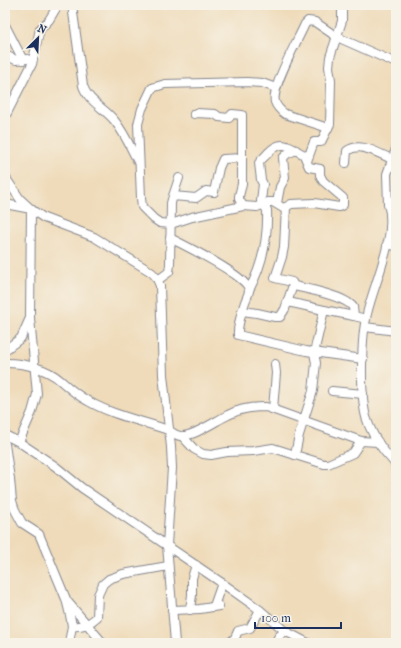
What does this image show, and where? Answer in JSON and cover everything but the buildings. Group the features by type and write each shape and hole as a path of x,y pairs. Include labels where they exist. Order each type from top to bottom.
{"street":[{"path":"5,116 34,59 40,29 58,5"},
{"path":"72,5 83,86 86,94 114,120 124,134 139,163"},
{"path":"307,161 314,142 321,142 330,124 331,80 329,67 342,21 342,5"},
{"path":"328,128 285,114 279,109 275,101 276,88 305,24 308,21 315,22 337,37 396,63"},
{"path":"5,25 23,60"},
{"path":"5,55 16,60 34,59"},
{"path":"276,88 262,83 247,82 165,84 152,88 142,109 138,124 140,198 142,207 154,219 160,223 171,224 192,217 243,206 256,207 268,202 277,203 283,208 286,208"},
{"path":"194,114 214,114 219,117 228,118 230,118 232,114 242,115 242,187 239,199 243,206"},
{"path":"354,316 353,307 347,302 323,293 293,285 292,282 275,278 284,247 286,208 291,204 308,203 340,207 343,205 343,198 323,181 320,175 320,168 310,168 304,155 283,145 273,147 260,162 261,180 263,184 262,204 267,210 266,237 259,270 242,312 238,335 314,352 364,359"},
{"path":"346,163 347,151 356,147 368,149 392,159"},
{"path":"396,149 388,174 392,202 391,227 366,319 363,394 366,417 372,433 396,466"},
{"path":"277,203 280,187 285,178 283,157 296,150"},
{"path":"173,196 196,198 206,191 214,192 219,168 223,159 242,158"},
{"path":"5,177 20,199 44,218 94,237 154,274 158,280 160,286 163,375 172,468 167,546 175,643"},
{"path":"158,280 169,272 171,203 179,178"},
{"path":"5,204 31,209"},
{"path":"19,442 32,412 37,394 30,318 31,209"},
{"path":"170,238 205,256 243,279 250,290"},
{"path":"387,244 396,246"},
{"path":"242,312 257,313 278,318 280,317 288,302 293,285"},
{"path":"288,302 366,319"},
{"path":"295,455 313,391 316,363 314,352 324,310"},
{"path":"5,350 21,338 30,318"},
{"path":"365,327 396,331"},
{"path":"5,362 17,362 47,371 61,380 70,390 88,402 131,419 168,430 182,436 194,449 203,454 211,455 273,448 328,464 351,454 361,441"},
{"path":"272,409 276,373 275,364"},
{"path":"332,391 363,394"},
{"path":"182,436 216,423 229,414 254,407 266,407 361,441 378,442"},
{"path":"5,435 19,442 55,466 82,488 260,610 285,631 307,643"},
{"path":"5,444 12,501 22,523 39,534 66,599 72,626 69,643"},
{"path":"5,490 10,479"},
{"path":"190,610 192,578 196,565"},
{"path":"72,626 80,627 97,617 98,595 103,584 109,579 123,574 168,566"},
{"path":"172,610 190,610 216,606 222,583"},
{"path":"66,599 103,643"},
{"path":"229,643 235,638 238,631 250,628 260,610"},
{"path":"275,643 279,636 285,631"}]}
